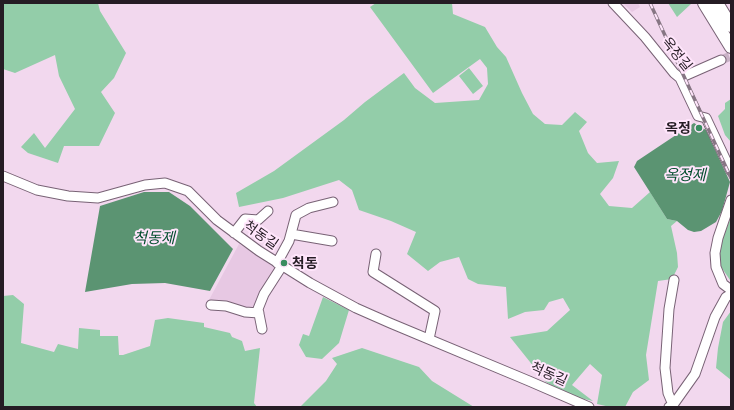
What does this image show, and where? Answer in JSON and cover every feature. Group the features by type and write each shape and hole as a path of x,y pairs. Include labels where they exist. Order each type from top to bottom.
{"highway":[{"path":"704,3 731,47"},
{"path":"717,3 731,26"}],"street":[{"name":"옥정길","path":"613,3 680,78 698,116 706,118 731,171"},
{"path":"680,78 721,60"},
{"name":"척동길","path":"3,176 37,190 68,196 98,198 145,185 165,183 188,191 217,220 234,233 310,283 356,308 529,380 589,407"},
{"path":"731,200 718,238 715,253 716,267 723,284 731,290"},
{"path":"262,329 258,309 280,264 289,241 296,215 309,208 333,202"},
{"path":"234,233 245,220 258,220 268,211"},
{"path":"291,234 332,242"},
{"path":"376,254 373,272 435,311 429,339"},
{"path":"671,406 665,368 669,309 674,280"},
{"path":"671,406 695,374 715,317 726,297 731,294"},
{"path":"211,305 226,306 245,312 259,313"}],"shaded area":[{"path":"3,3 98,3 100,11 126,53 114,78 101,92 115,113 99,146 64,146 58,163 28,153 21,147 34,133 45,148 75,109 59,76 55,55 15,73 3,69"},
{"path":"376,3 452,3 453,14 485,27 497,47 506,57 533,114 545,124 562,125 575,112 587,122 579,131 588,153 597,163 619,161 613,178 600,194 609,206 632,208 650,192 667,219 677,221 671,226 677,253 678,267 672,279 658,281 646,355 649,380 633,392 625,407 610,407 597,404 602,375 590,364 572,385 593,401 570,396 546,382 510,337 547,331 570,310 563,298 549,302 544,310 525,312 508,319 506,287 478,284 468,279 459,257 440,262 428,271 407,254 416,232 391,221 359,210 352,190 339,180 283,198 239,207 236,193 274,171 344,120 365,102 404,73 415,88 435,103 479,100 488,84 487,68 480,59 433,93 370,7"},
{"path":"623,3 638,3 640,7 632,12"},
{"path":"668,3 691,3 691,4 677,17"},
{"path":"469,68 483,86 473,94 459,76"},
{"path":"731,99 731,142 725,135 718,116 725,109 725,103"},
{"path":"731,217 730,280 719,264 719,248"},
{"path":"239,244 278,268 256,311 245,310 209,300"},
{"path":"13,295 24,304 21,343 54,352 58,344 78,349 79,328 100,330 100,336 118,336 119,355 123,355 150,346 155,320 168,318 204,323 204,327 230,333 232,337 242,341 245,351 260,348 254,403 257,407 3,407 3,296"},
{"path":"323,297 349,310 339,343 322,359 306,357 299,345 303,334 309,336"},
{"path":"731,311 731,380 716,368 723,322"},
{"path":"362,348 419,367 432,381 474,407 300,407 326,381 337,364 332,358"}],"water":[{"name":"옥정제","path":"694,123 706,130 730,182 722,211 716,222 701,231 694,232 688,230 677,221 667,219 634,167 637,161"},
{"name":"척동제","path":"144,192 169,192 190,206 233,249 210,291 165,283 132,284 85,292 100,206"}],"tunnel":[{"path":"721,60 731,56"}],"railway":[{"path":"650,3 731,178"}],"place":[{"name":"옥정","path":"699,128"},
{"name":"척동","path":"284,263"}]}
